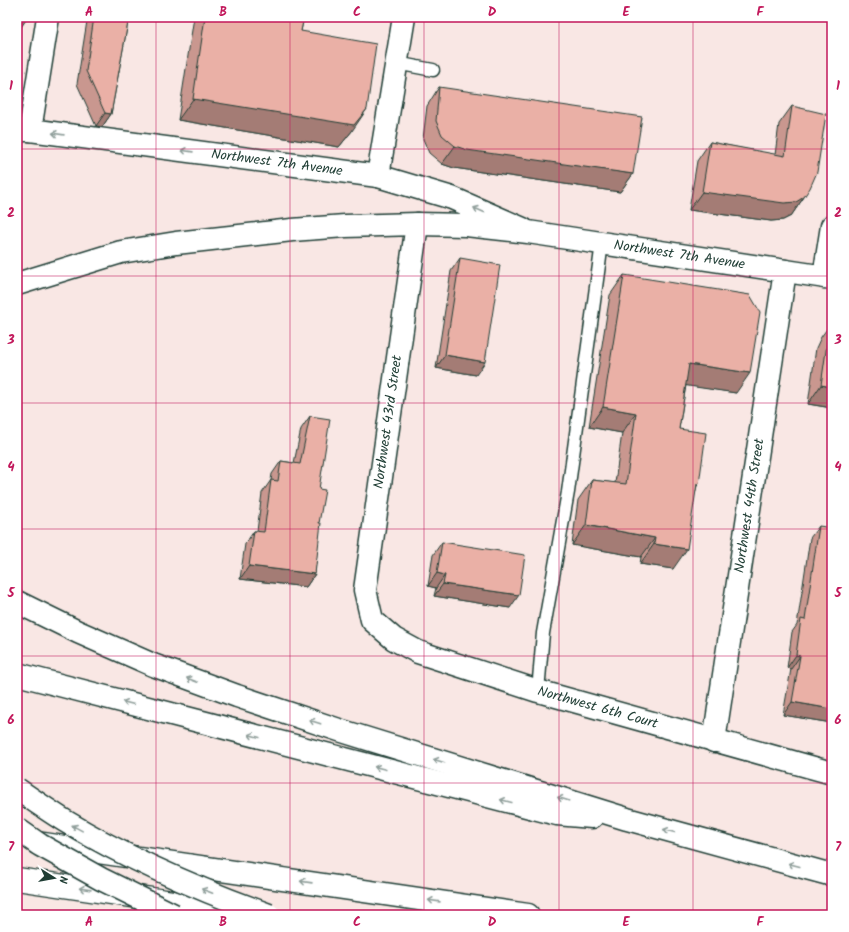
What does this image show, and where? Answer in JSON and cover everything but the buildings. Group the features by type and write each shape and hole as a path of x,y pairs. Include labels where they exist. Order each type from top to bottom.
{"main road":[{"path":"23,130 48,17"},
{"path":"378,176 404,17"},
{"name":"Northwest 7th Avenue","path":"23,130 378,176 452,198 528,232"},
{"name":"Northwest 7th Avenue","path":"17,284 121,252 176,243 292,230 417,224 466,225 528,232 828,278"},
{"name":"Northwest 43rd Street","path":"372,620 364,590 417,224"},
{"path":"828,278 832,226"},
{"name":"Northwest 44th Street","path":"714,741 785,271"},
{"path":"17,602 78,632 153,665 237,696 339,730 627,819 832,876"},
{"name":"Northwest 6th Court","path":"372,620 394,639 418,652 538,691 832,773"},
{"path":"17,674 557,814 627,819"},
{"path":"17,789 65,821 122,852 196,886 269,915"},
{"path":"17,829 40,845 94,875 174,915"},
{"path":"17,840 528,915"},
{"path":"17,879 262,915"}],"lane":[{"path":"396,64 433,70"},
{"path":"538,691 544,633 568,492 602,243"}]}
